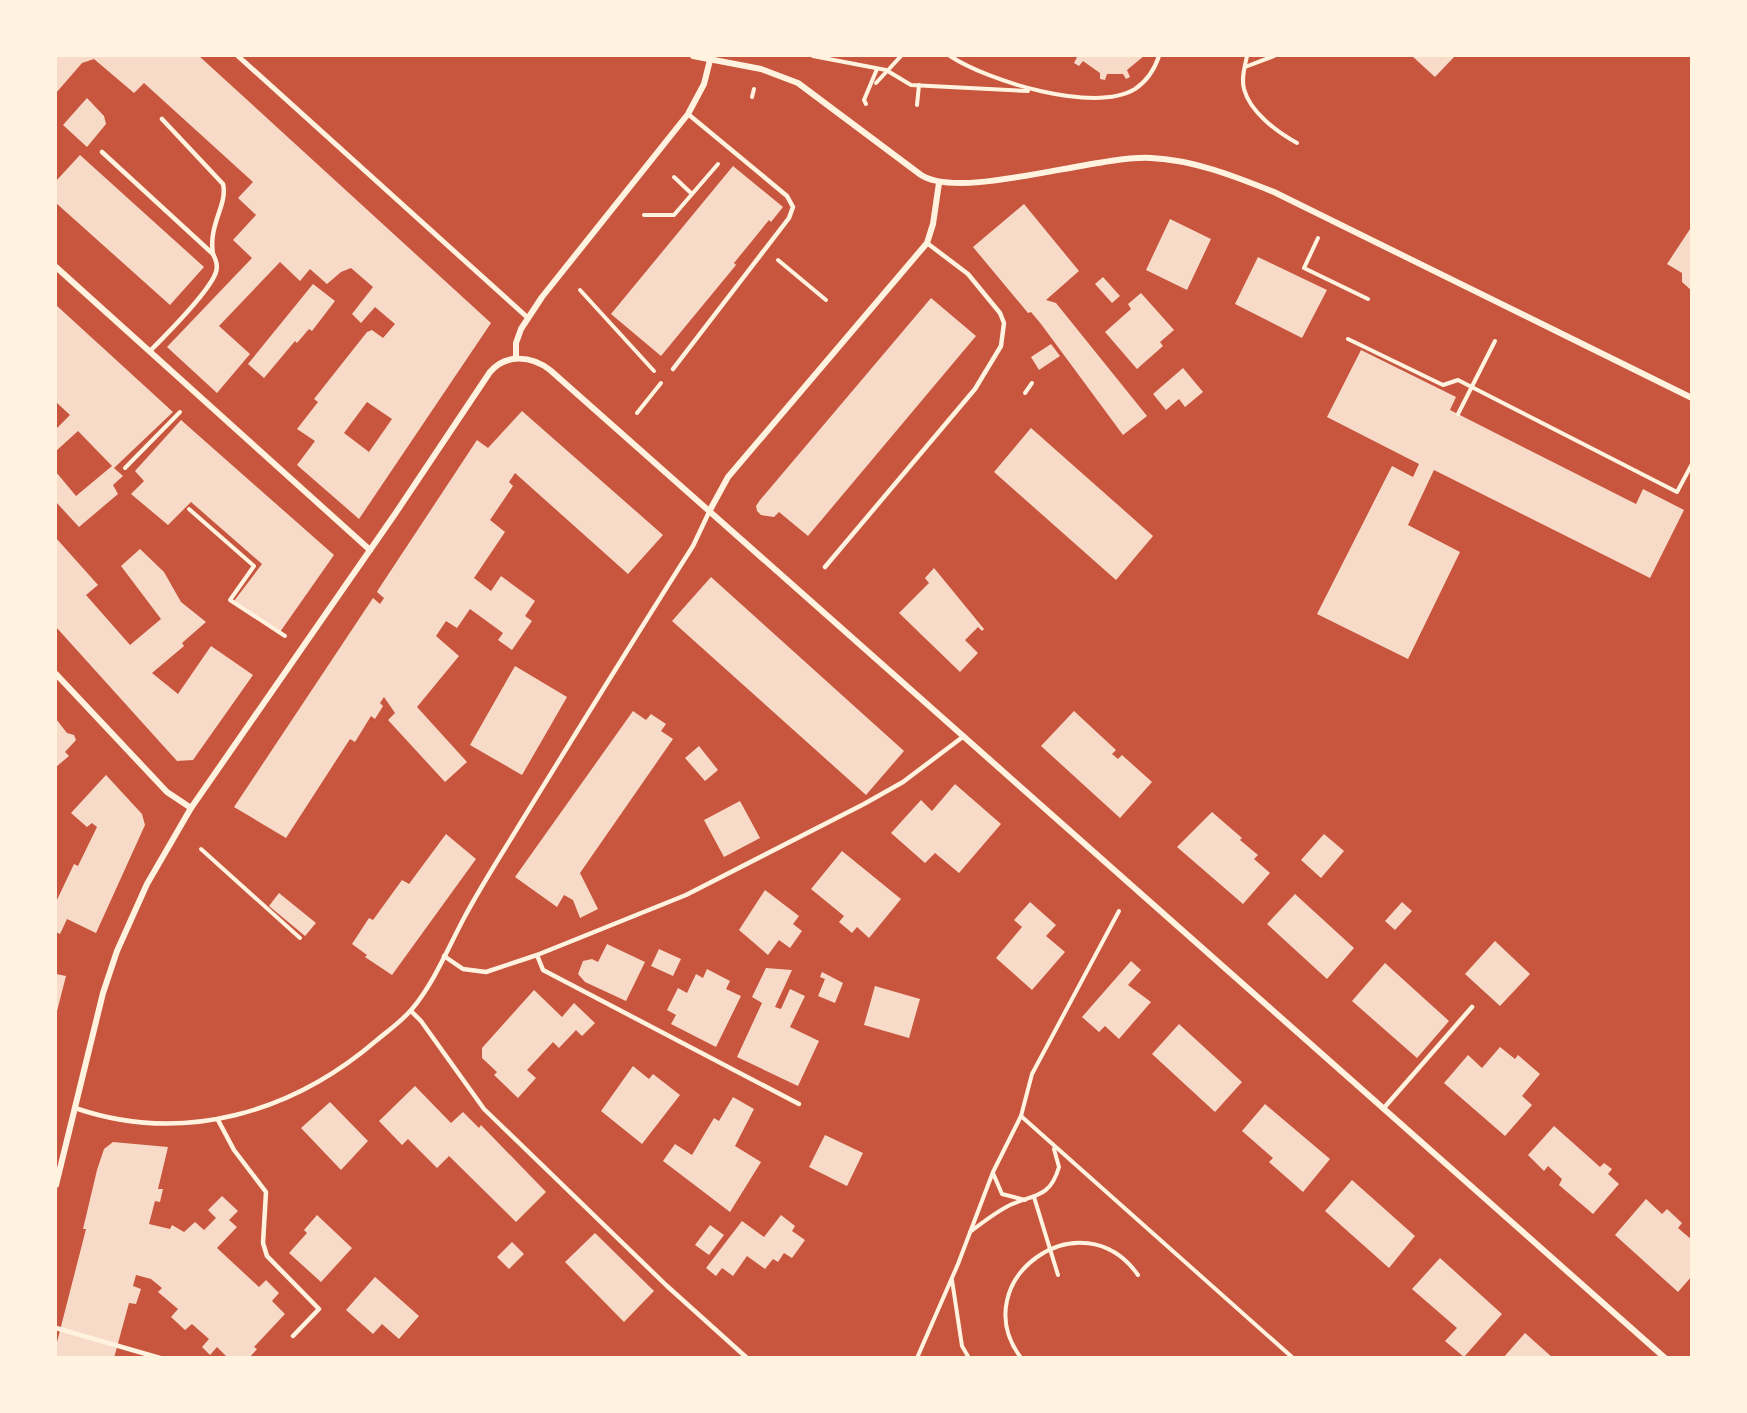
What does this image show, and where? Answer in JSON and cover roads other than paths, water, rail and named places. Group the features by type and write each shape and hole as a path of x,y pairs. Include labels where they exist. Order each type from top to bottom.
{"street":[{"path":"238,56 528,318"},
{"path":"693,56 761,69 798,83 921,175 939,183 981,182 1125,158 1167,159 1207,167 1274,192 1692,398"},
{"path":"516,358 518,336 528,318 562,270 688,114 700,93 711,60"},
{"path":"710,510 728,477 927,243 939,183"},
{"path":"56,267 370,550"},
{"path":"56,1185 103,993 117,951 147,884 191,808 490,372 499,364 516,358 537,361 550,370 1665,1358"},
{"path":"56,674 167,792 191,808"}],"lane":[{"path":"673,369 792,211 790,199 688,114"},
{"path":"150,351 212,281 217,270 211,234 224,195 224,184 162,119"},
{"path":"102,152 213,254"},
{"path":"825,567 975,389 1001,346 1004,323 1000,313 968,274 927,243"},
{"path":"75,1108 108,1119 158,1125 218,1120 294,1095 322,1082 353,1060 411,1011 426,990 497,862 693,546 710,510"},
{"path":"444,956 463,969 486,972 537,955 720,879 903,782 964,736"},
{"path":"537,955 543,970 799,1104"},
{"path":"1383,1108 1472,1007"},
{"path":"411,1011 421,1021 484,1109 636,1256 747,1358"},
{"path":"218,1120 234,1150 266,1192 263,1243 267,1256 319,1309 293,1336"},
{"path":"56,1328 160,1358"}]}
